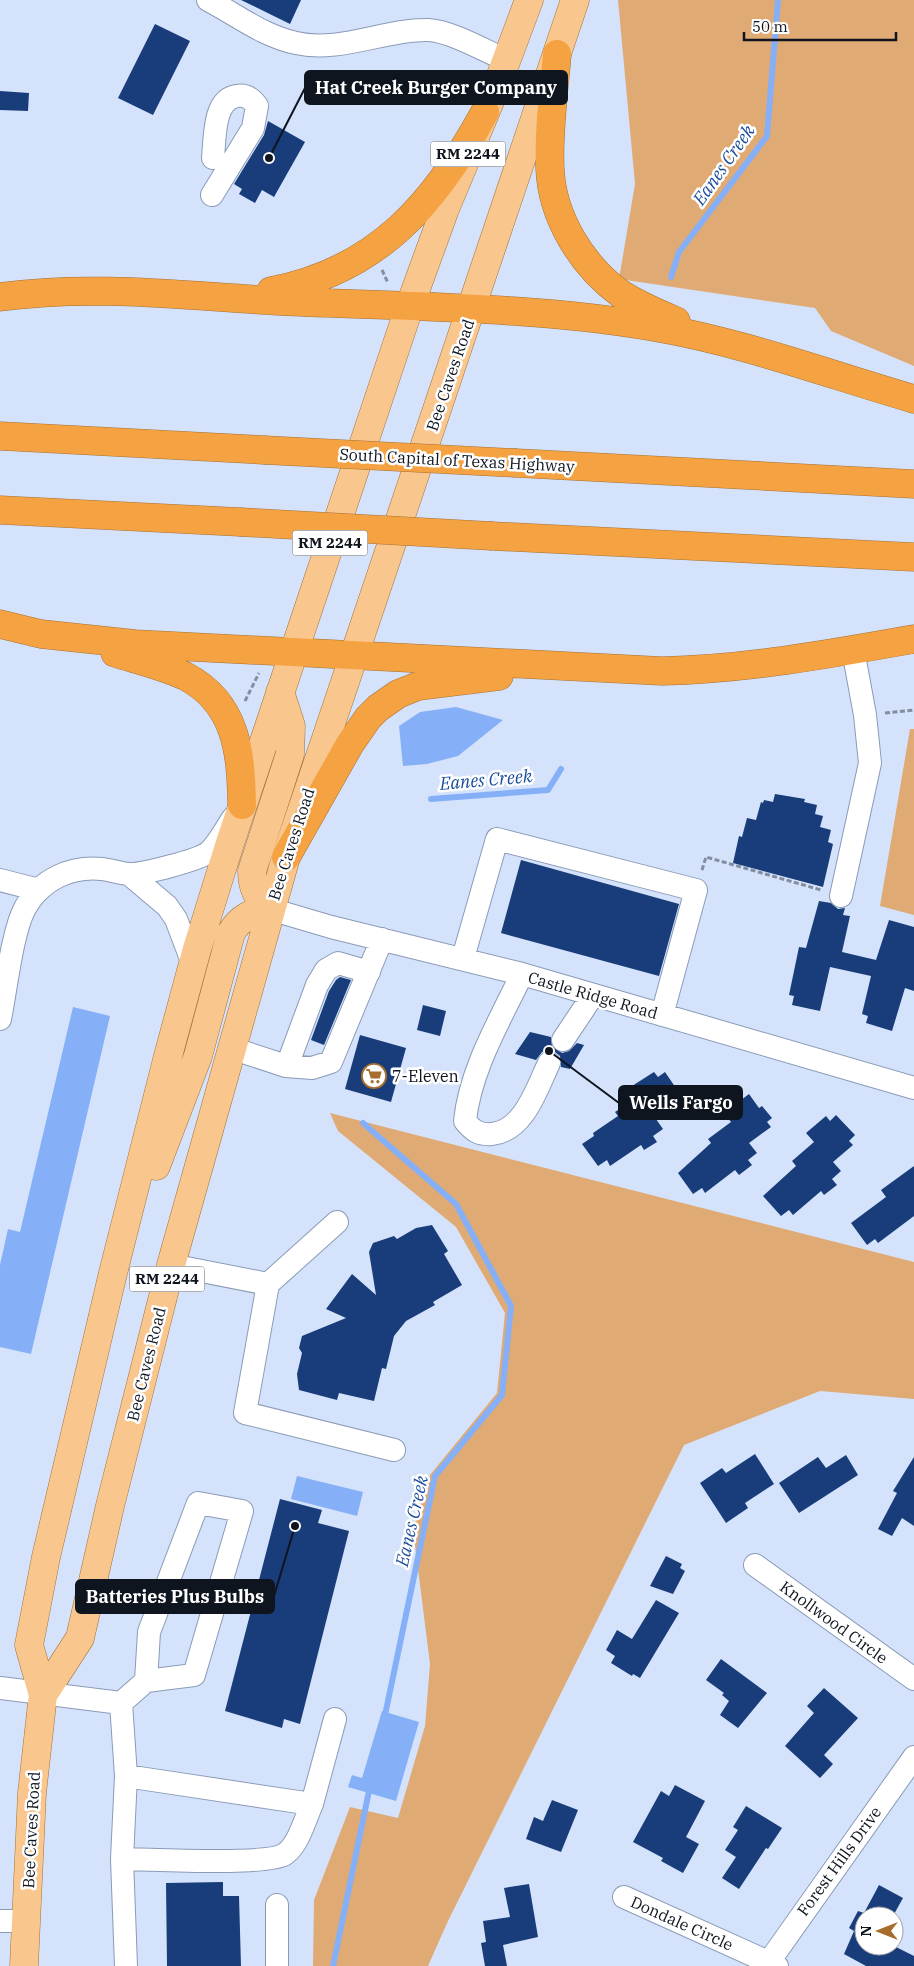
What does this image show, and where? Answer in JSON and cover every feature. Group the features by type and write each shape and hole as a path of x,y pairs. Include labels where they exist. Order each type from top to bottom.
{"highway":[{"path":"557,54 550,169 557,206 570,236 589,264 622,294 648,309 730,345"},
{"path":"225,298 305,284 340,271 371,252 404,224 433,191 467,146 485,112"},
{"path":"0,297 76,292 225,298 400,298 472,310 624,322 664,329 730,345 914,400"},
{"name":"South Capital of Texas Highway","path":"0,436 914,484"},
{"path":"0,510 914,557"},
{"path":"0,624 61,637 176,672 196,683 212,697 226,715 237,742 242,805"},
{"path":"61,637 135,644 587,667 700,670 773,663 914,639"},
{"path":"286,857 358,730 387,700 408,689 429,683 587,667"}],"main road":[{"name":"Bee Caves Road","path":"24,1966 13,1921 32,1793 42,1695 29,1645 46,1557 114,1273 193,964 242,805 293,652 400,298 445,209 529,0"},
{"name":"Bee Caves Road","path":"42,1695 80,1638 110,1506 171,1265 270,909 575,0"},
{"path":"270,909 255,891 252,871 290,754 291,726 280,692"},
{"path":"114,1273 198,1056 231,933 236,924 243,918 252,913 270,909"}],"street":[{"path":"208,0 260,32 297,44 334,44 429,30 449,36 506,60"},
{"path":"212,158 221,106 228,99 236,96 250,98 257,106 253,128 212,195"},
{"path":"841,896 870,763 865,715 853,650"},
{"path":"0,1019 16,936 25,908 39,890 55,877 74,869 99,869 129,874 175,865 208,852 242,805"},
{"path":"463,958 497,839 696,890 662,1015"},
{"path":"129,874 167,906 176,919 193,964"},
{"path":"0,880 39,890"},
{"name":"Castle Ridge Road","path":"270,909 382,940 463,958 522,974 914,1088"},
{"path":"230,1048 287,1066 312,1068 331,1062 382,940"},
{"path":"287,1066 317,985 326,970 338,963 369,972"},
{"path":"522,974 486,1049 467,1105 465,1121 472,1130 482,1134 498,1133 516,1123 528,1105 549,1064"},
{"path":"564,1040 593,995"},
{"path":"337,1222 268,1284 245,1413 394,1450"},
{"path":"171,1265 268,1284"},
{"path":"0,1688 42,1695 121,1703 146,1681 194,1675 242,1511 198,1503 149,1632 146,1681"},
{"name":"Knollwood Circle","path":"755,1565 914,1679"},
{"path":"121,1703 126,1776 122,1859 126,1966"},
{"path":"122,1859 260,1860 284,1855 293,1845 312,1804 335,1719"},
{"name":"Forest Hills Drive","path":"770,1964 914,1757"},
{"path":"126,1776 312,1804"},
{"name":"Dondale Circle","path":"624,1897 770,1964"},
{"path":"277,1905 277,1966"}],"path":[{"path":"379,265 400,298"},
{"path":"243,705 261,668"},
{"path":"865,715 914,710"},
{"path":"696,890 706,857 841,896"}],"shaded area":[{"path":"618,0 914,0 914,366 831,331 815,308 619,279 635,184"},
{"path":"910,729 914,729 914,915 880,906"},
{"path":"330,1113 914,1262 914,1399 820,1391 684,1445 448,1921 428,1966 313,1966 314,1900 350,1807 398,1818 425,1726 430,1664 413,1529 430,1475 497,1393 505,1313 456,1227 338,1131"}],"water":[{"path":"456,707 503,720 458,756 427,764 403,766 399,726 420,712"},
{"path":"73,1007 110,1016 31,1354 0,1347 0,1265 8,1229 20,1232"},
{"path":"297,1476 363,1492 357,1516 291,1499"},
{"path":"382,1711 419,1722 396,1801 348,1787 352,1775 362,1778"}],"building":[{"path":"241,0 301,0 290,24"},
{"path":"155,24 190,41 153,115 118,98"},
{"path":"0,91 29,93 28,111 0,110"},
{"path":"268,121 305,142 274,197 262,190 255,203 239,194 242,189 234,184 264,135"},
{"path":"775,794 805,799 804,802 817,805 815,814 823,816 820,827 831,830 828,842 833,844 823,887 733,863 739,836 742,837 747,818 756,820 761,802 763,803 764,800 773,802"},
{"path":"521,860 679,904 659,976 501,933"},
{"path":"819,901 831,903 838,909 845,908 843,915 850,916 842,952 876,960 889,920 914,927 914,991 905,988 892,1031 866,1023 868,1016 862,1014 871,976 830,967 820,1011 792,1005 794,996 789,995 799,947 806,948"},
{"path":"340,977 351,980 324,1045 311,1040 329,991"},
{"path":"423,1005 446,1011 440,1036 417,1030"},
{"path":"530,1032 551,1037 552,1046 562,1053 569,1051 577,1043 584,1045 570,1069 561,1067 560,1056 554,1051 542,1052 536,1060 515,1054"},
{"name":"7-Eleven","path":"360,1035 406,1048 391,1102 345,1089"},
{"path":"654,1072 658,1077 665,1072 680,1094 673,1098 677,1104 656,1119 663,1129 653,1136 657,1142 644,1150 641,1145 610,1166 607,1160 598,1166 582,1144 594,1136 593,1133 618,1116 615,1112 639,1096 632,1086"},
{"path":"749,1094 759,1108 762,1106 772,1118 767,1122 771,1127 749,1143 757,1153 748,1160 752,1165 739,1175 735,1170 705,1193 702,1188 693,1194 678,1173 711,1143 708,1139 731,1122 724,1113"},
{"path":"836,1115 855,1135 849,1141 853,1145 833,1162 841,1171 832,1179 837,1185 824,1195 821,1191 793,1215 789,1210 781,1216 763,1196 796,1166 792,1161 814,1142 806,1133 826,1116 830,1121"},
{"path":"914,1166 914,1216 878,1243 875,1239 867,1245 851,1223 886,1197 881,1190"},
{"path":"432,1225 448,1251 444,1254 462,1285 433,1302 435,1305 406,1321 394,1336 386,1369 382,1368 374,1401 339,1393 337,1400 299,1390 297,1374 302,1353 299,1348 302,1336 346,1318 326,1309 352,1274 376,1295 369,1252 373,1243 394,1236 397,1239 416,1228"},
{"path":"755,1454 774,1484 745,1503 748,1508 726,1523 700,1483 722,1468 726,1473"},
{"path":"846,1455 858,1475 799,1513 779,1483 818,1457 826,1468"},
{"path":"914,1457 914,1526 902,1518 892,1536 878,1529 897,1493 893,1491"},
{"path":"280,1499 322,1510 318,1523 349,1531 300,1724 284,1719 282,1728 225,1711"},
{"path":"666,1556 682,1564 680,1568 685,1571 673,1594 650,1586"},
{"path":"656,1600 679,1613 640,1678 633,1674 632,1676 611,1663 615,1656 606,1650 617,1630 632,1639"},
{"path":"721,1659 767,1693 738,1728 720,1715 729,1701 722,1695 724,1693 706,1680"},
{"path":"824,1688 858,1718 824,1755 833,1764 820,1778 785,1746 814,1713 807,1706"},
{"path":"675,1785 705,1801 686,1837 699,1844 683,1873 661,1861 663,1858 633,1842 661,1791 669,1796"},
{"path":"552,1800 578,1810 561,1852 526,1839 534,1817 543,1821"},
{"path":"746,1806 782,1828 768,1849 766,1848 739,1889 722,1878 736,1857 725,1850 738,1830 733,1827"},
{"path":"223,1882 223,1896 239,1896 241,1966 167,1966 166,1883"},
{"path":"529,1884 538,1937 503,1945 507,1966 485,1966 481,1943 486,1942 483,1921 510,1917 504,1888"},
{"path":"879,1885 903,1898 899,1906 868,1906"},
{"path":"854,1919 854,1931 849,1928"},
{"path":"854,1931 854,1956 904,1956 904,1951 914,1956 914,1966 866,1966 844,1954"}],"waterway":[{"name":"Eanes Creek","path":"671,277 679,252 767,136 778,0"},
{"name":"Eanes Creek","path":"431,799 548,790 561,769"},
{"name":"Eanes Creek","path":"363,1123 456,1204 511,1306 502,1395 435,1476 384,1720"},
{"name":"Eanes Creek","path":"333,1966 370,1786"}],"place":[{"name":"Hat Creek Burger Company","path":"269,158"},
{"name":"Wells Fargo","path":"549,1051"},
{"name":"7-Eleven","path":"374,1076"},
{"name":"Batteries Plus Bulbs","path":"295,1526"}]}
